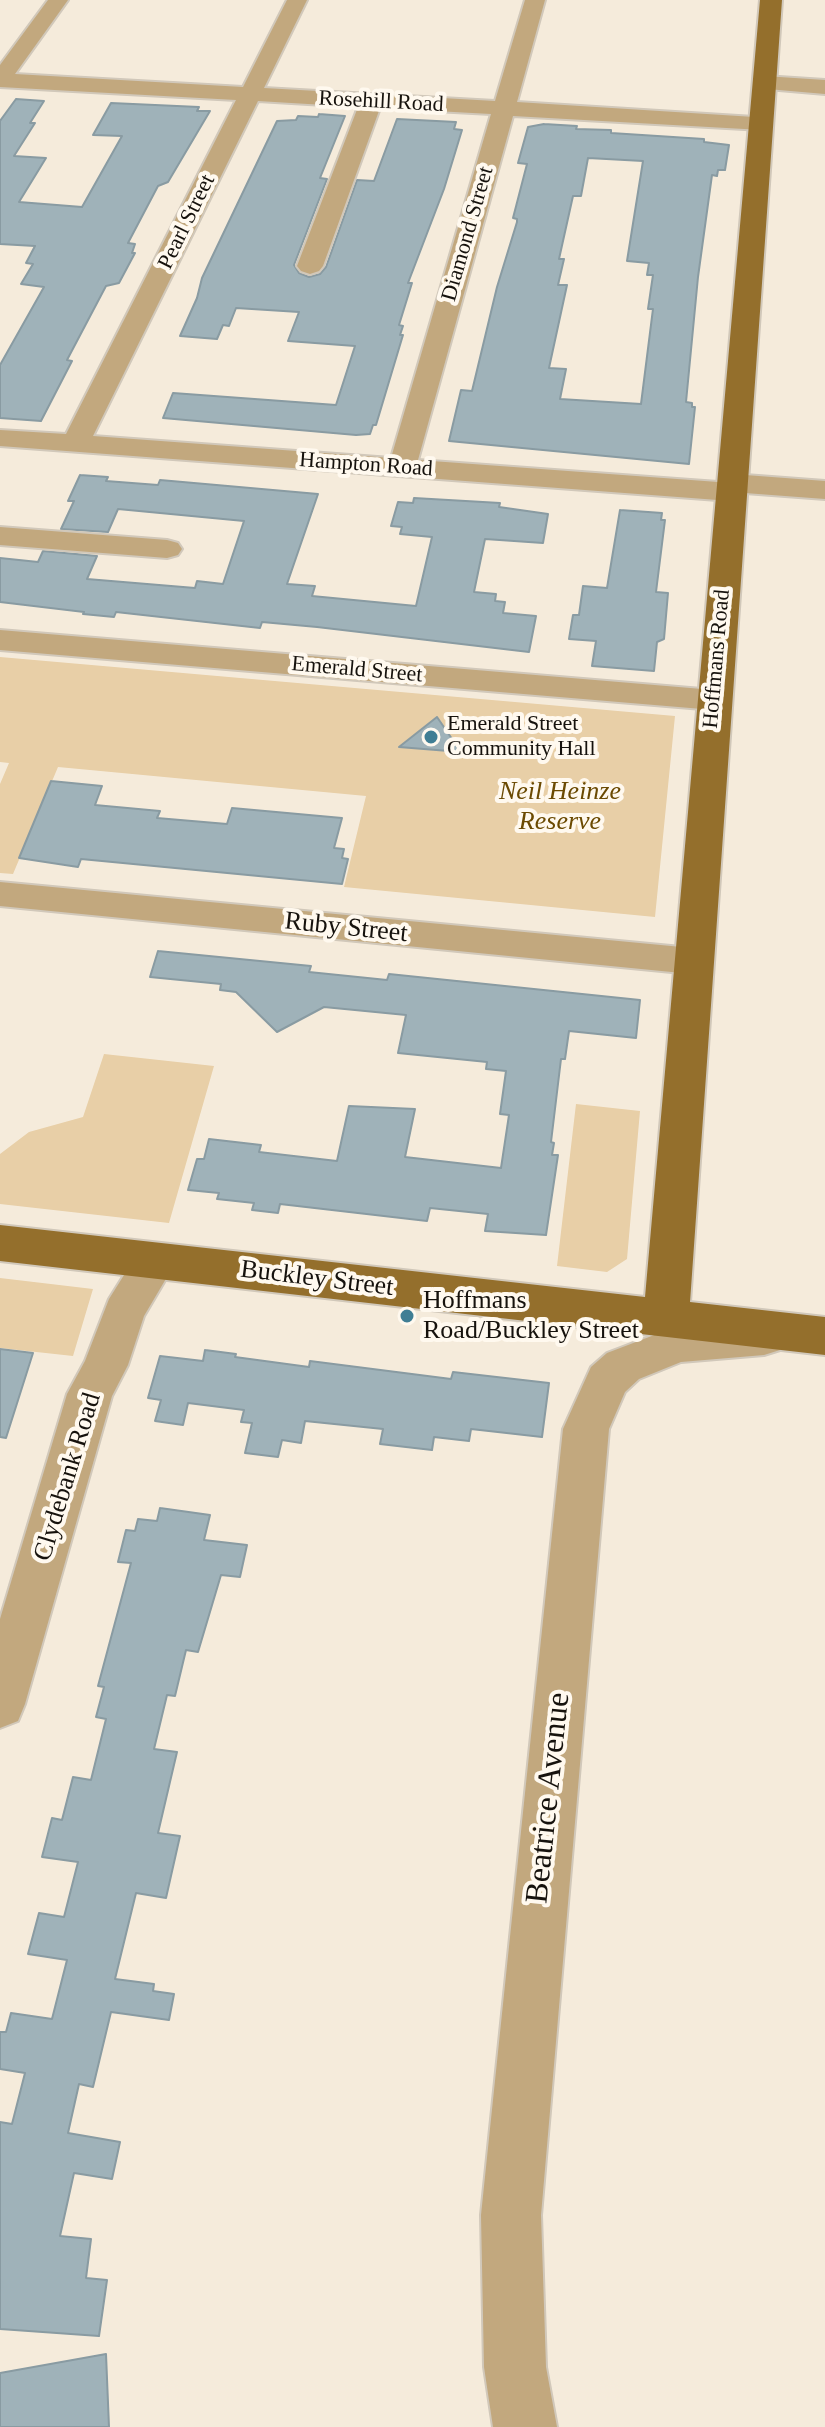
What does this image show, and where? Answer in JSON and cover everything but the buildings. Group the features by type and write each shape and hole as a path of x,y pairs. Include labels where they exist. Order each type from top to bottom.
{"main road":[{"name":"Hoffmans Road","path":"666,1319 692,961 771,0"},
{"name":"Buckley Street","path":"0,1243 815,1335"}],"street":[{"path":"0,80 58,0"},
{"name":"Pearl Street","path":"75,444 297,0"},
{"name":"Diamond Street","path":"402,468 535,0"},
{"name":"Rosehill Road","path":"0,80 762,123"},
{"path":"764,83 825,87"},
{"path":"310,266 371,101"},
{"name":"Hampton Road","path":"0,438 402,468 732,488 825,490"},
{"path":"0,536 167,549"},
{"name":"Emerald Street","path":"0,640 714,700"},
{"name":"Ruby Street","path":"0,894 692,961"},
{"name":"Clydebank Road","path":"0,1704 90,1394 106,1365 124,1312 156,1260"},
{"name":"Beatrice Avenue","path":"525,2427 515,2367 511,2215 518,2115 586,1429 607,1380 623,1366 646,1355 678,1344 815,1335"}],"green space":[{"name":"Neil Heinze Reserve","path":"0,657 675,716 655,917 344,887 366,796 58,767 13,874 0,873 0,784 9,763 0,762"},
{"path":"104,1054 214,1066 169,1223 0,1204 0,1154 29,1132 83,1117"},
{"path":"576,1104 640,1111 627,1259 607,1272 557,1266"},
{"path":"0,1278 93,1289 73,1356 0,1348"}],"place":[{"name":"Emerald Street Community Hall","path":"431,737"},
{"name":"Hoffmans Road/Buckley Street","path":"407,1316"}]}
